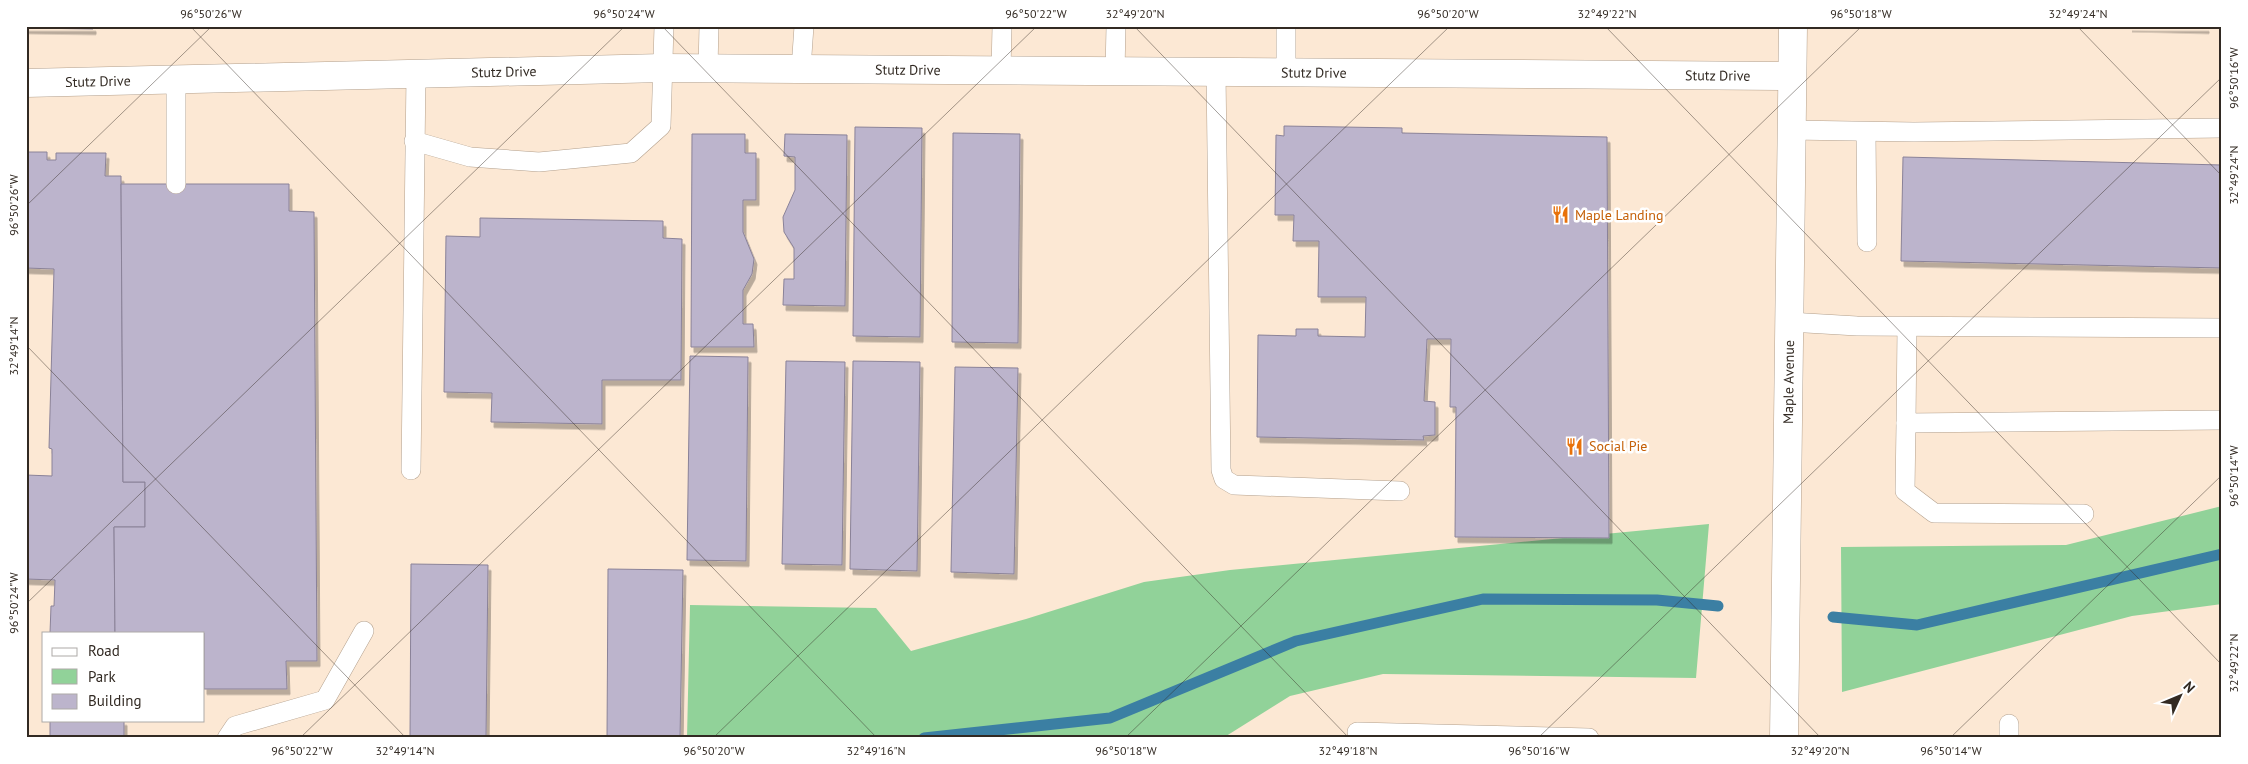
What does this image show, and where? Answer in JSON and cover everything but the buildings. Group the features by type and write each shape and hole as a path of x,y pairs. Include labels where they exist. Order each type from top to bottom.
{"street":[{"name":"Maple Avenue","path":"1784,738 1793,26"},
{"name":"Stutz Drive","path":"26,83 663,68 1791,76"}],"lane":[{"path":"414,141 470,157 539,162 631,152 661,126 664,26"},
{"path":"708,68 709,26"},
{"path":"802,69 804,26"},
{"path":"1001,70 1002,26"},
{"path":"1115,72 1116,26"},
{"path":"1286,26 1286,73"},
{"path":"1216,72 1221,470 1224,479 1234,485 1400,491"},
{"path":"411,470 416,74"},
{"path":"176,80 176,184"},
{"path":"1791,130 1866,132 2222,128"},
{"path":"1866,132 1867,242"},
{"path":"1789,322 1907,327 2222,328"},
{"path":"1907,327 1905,491 1934,513 2084,514"},
{"path":"1906,423 2222,420"},
{"path":"227,738 236,726 324,700 364,631"},
{"path":"1357,732 1589,738"}],"green space":[{"path":"2222,506 2222,604 2132,616 1842,692 1841,547 2066,545"},
{"path":"1709,524 1696,678 1383,674 1290,696 1223,738 687,738 690,605 876,608 911,651 1026,619 1144,582 1230,570"}],"waterway":[{"path":"1833,617 1917,625 2222,554"},
{"path":"924,738 1110,718 1296,641 1483,599 1657,600 1718,606"}],"place":[{"name":"Maple Landing","path":"1561,215"},
{"name":"Social Pie","path":"1575,446"}]}
